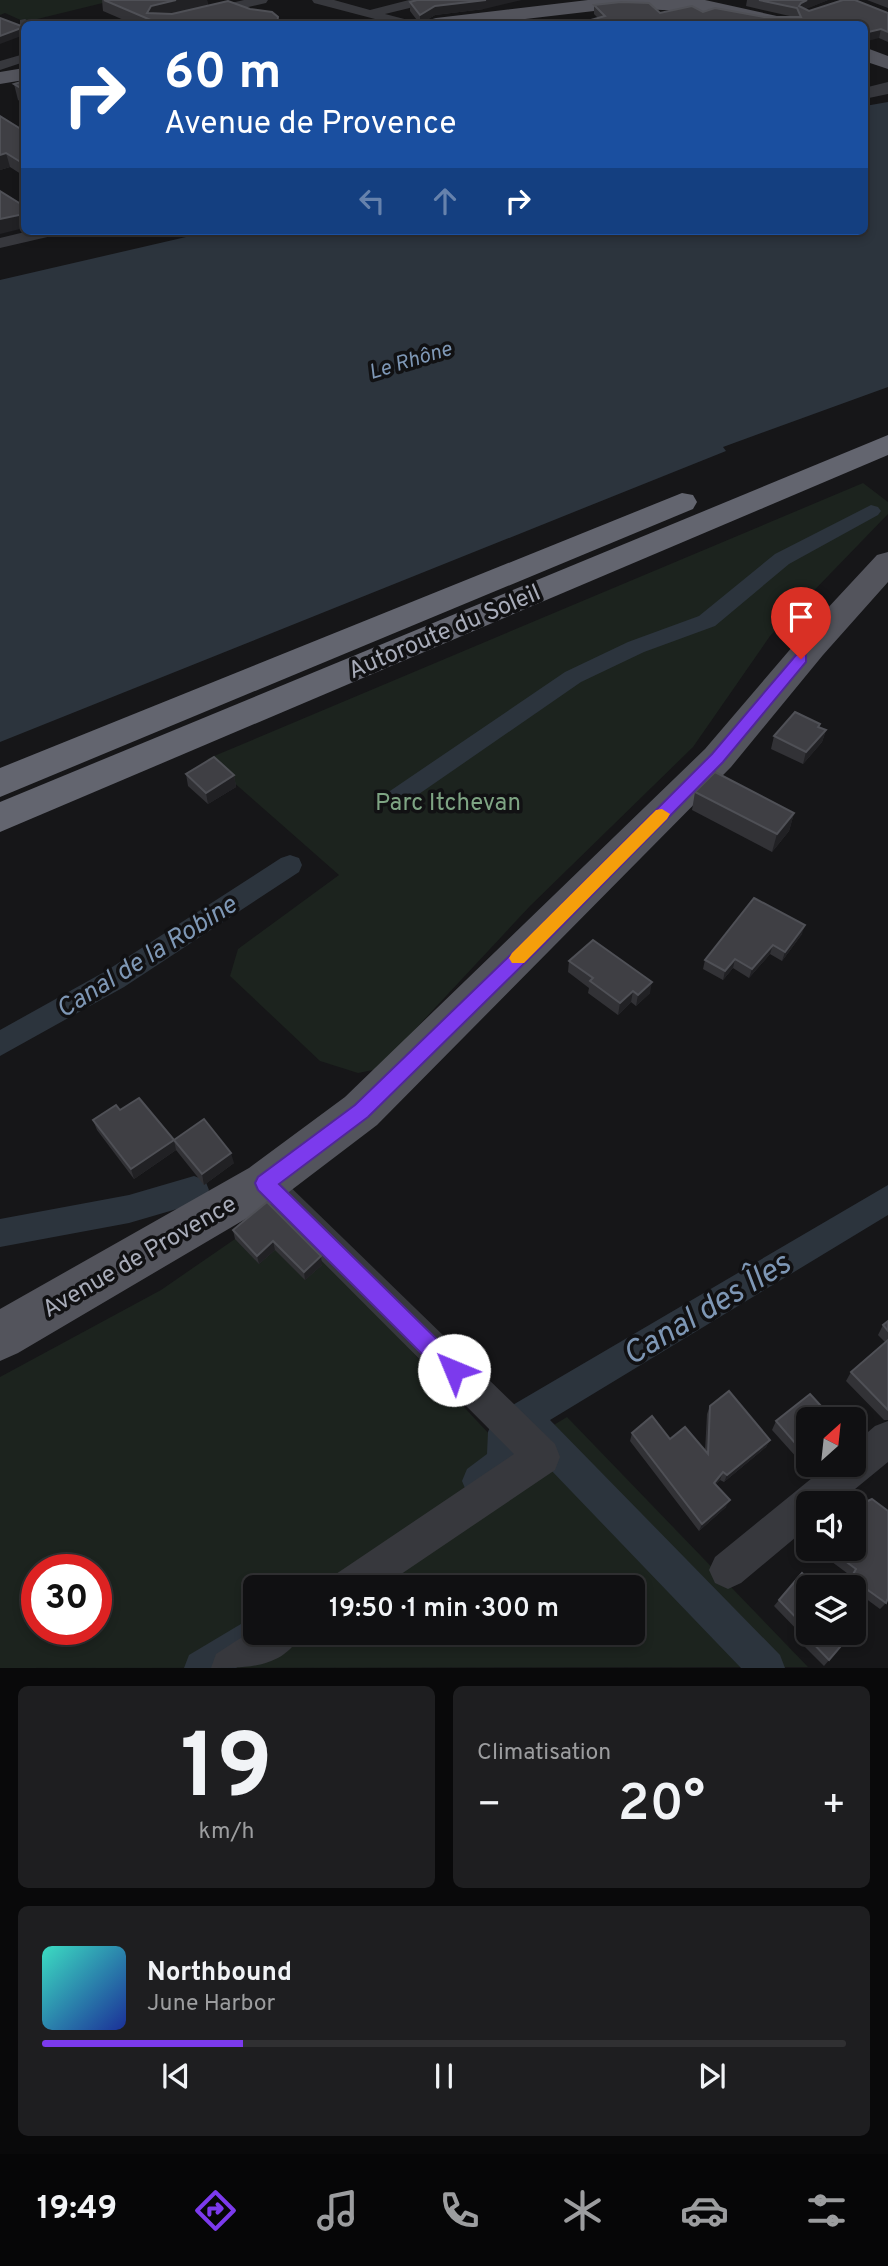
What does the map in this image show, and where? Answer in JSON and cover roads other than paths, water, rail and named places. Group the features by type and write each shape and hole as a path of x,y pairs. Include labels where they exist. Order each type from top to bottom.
{"highway":[{"name":"Autoroute du Soleil","path":"0,783 888,418"},
{"name":"Autoroute du Soleil","path":"0,818 888,444"}],"main road":[{"path":"713,0 780,21"},
{"path":"732,0 798,21"},
{"path":"749,0 801,21"},
{"path":"473,21 630,1 692,4 775,21"},
{"path":"868,49 888,57"},
{"path":"868,55 888,63"},
{"path":"0,75 21,66"},
{"name":"Avenue de Provence","path":"734,740 750,701 776,657 888,536"},
{"name":"Avenue de Provence","path":"0,1336 265,1183 361,1111 554,923 734,740 811,646 885,567"}],"street":[{"path":"171,21 261,0"},
{"path":"307,0 376,21"},
{"path":"319,0 394,21"},
{"path":"367,15 425,0"},
{"path":"0,66 21,65"},
{"path":"868,93 888,88"},
{"path":"0,243 33,235"},
{"path":"265,1183 542,1457 367,1575"},
{"path":"825,1491 888,1440"},
{"path":"728,1570 796,1515"},
{"path":"230,1668 264,1645"}],"water":[{"name":"Le Rhône","path":"888,102 888,387 723,447 726,451 0,742 0,280 195,235 868,235 868,105"}],"waterway":[{"name":"Canal de la Robine","path":"395,799 573,677 636,647 707,621 782,559 871,511"},
{"name":"Canal de la Robine","path":"0,1044 115,979 290,865"},
{"path":"0,1233 129,1209 194,1190"},
{"name":"Canal des Îles","path":"523,1418 888,1199"},
{"path":"537,1431 767,1668"},
{"name":"Canal des Îles","path":"479,1481 504,1463 505,1432"},
{"name":"Canal des Îles","path":"202,1668 243,1641"}],"park label":[{"name":"Parc Itchevan","path":"448,802"}]}
